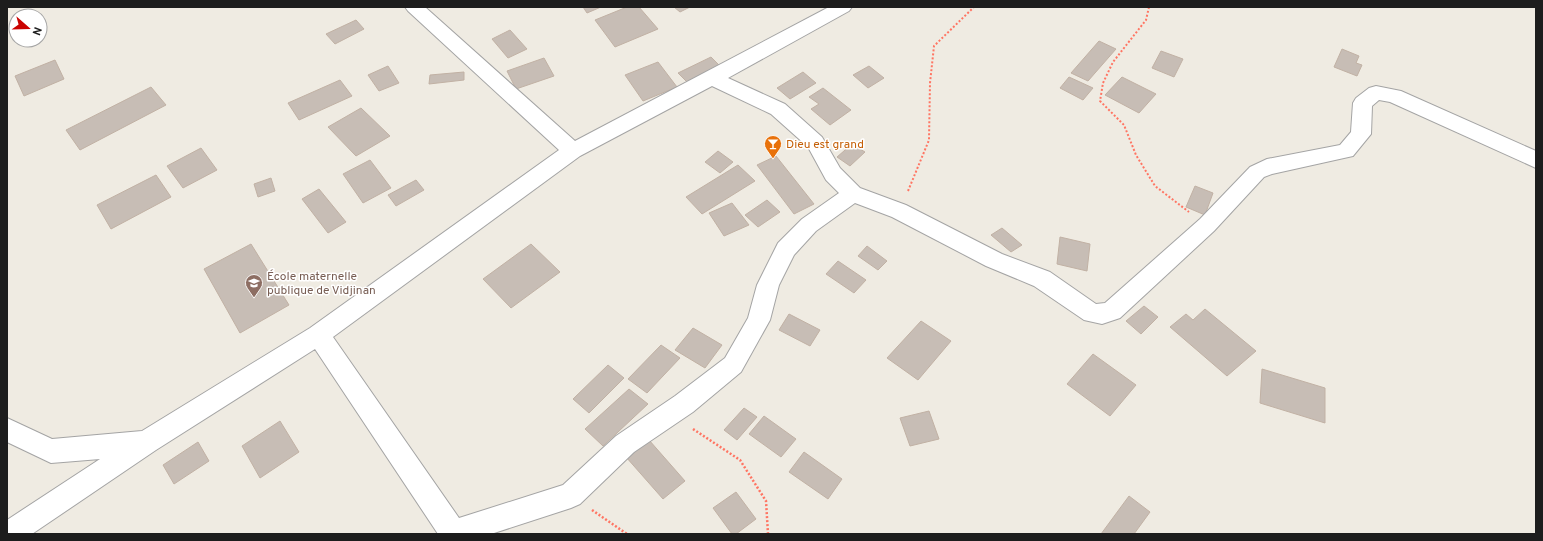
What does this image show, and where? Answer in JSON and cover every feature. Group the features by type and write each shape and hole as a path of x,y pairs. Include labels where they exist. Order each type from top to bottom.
{"street":[{"path":"414,7 574,151"},
{"path":"9,534 147,442 318,335 574,151 712,78 830,9"},
{"path":"712,78 778,109 815,142 833,174 853,194 899,211 994,260 1042,279 1092,313 1102,314 1112,311 1207,225 1257,172 1266,167 1346,151 1361,134 1363,103 1376,94 1394,96 1536,160"},
{"path":"318,335 452,533 571,495 625,444 684,404 733,365 759,320 768,285 786,249 809,225 853,194"},
{"path":"7,430 51,450 91,448 147,442"}],"path":[{"path":"899,211 929,140 930,83 934,46 974,7"},
{"path":"1149,7 1146,20 1113,62 1104,84 1100,101 1124,125 1136,155 1155,186 1207,225"},
{"path":"684,404 694,430 740,460 766,501 768,534"},
{"path":"571,495 627,534"}],"building":[{"path":"583,7 601,7 587,13"},
{"path":"627,7 639,7 658,29 615,47 595,20"},
{"path":"674,7 690,7 680,12"},
{"path":"356,20 364,29 335,44 326,34"},
{"path":"510,30 527,49 508,58 492,39"},
{"path":"1099,41 1116,49 1088,81 1071,73"},
{"path":"1342,49 1359,56 1356,63 1362,65 1357,76 1334,67"},
{"path":"1161,51 1183,59 1174,77 1152,68"},
{"path":"711,57 720,66 687,82 678,73"},
{"path":"544,58 554,76 516,89 507,71"},
{"path":"55,60 64,79 24,96 15,76"},
{"path":"658,62 677,87 643,101 625,75"},
{"path":"388,66 399,83 379,91 368,75"},
{"path":"869,66 884,78 868,88 853,75"},
{"path":"464,72 464,80 429,84 430,75"},
{"path":"803,72 816,83 790,99 777,88"},
{"path":"1069,77 1093,88 1083,100 1060,88"},
{"path":"1122,77 1156,94 1139,113 1105,95"},
{"path":"340,80 352,96 299,120 288,103"},
{"path":"151,87 166,105 80,150 66,130"},
{"path":"823,88 851,110 830,125 811,109 819,104 809,97"},
{"path":"361,108 390,136 356,156 328,127"},
{"path":"852,144 865,152 850,166 837,157"},
{"path":"201,148 217,170 183,188 167,166"},
{"path":"718,151 733,162 720,173 705,162"},
{"path":"776,156 814,204 794,214 757,165"},
{"path":"370,160 391,188 363,203 343,174"},
{"path":"738,165 755,181 702,214 686,197"},
{"path":"156,175 171,197 111,229 97,205"},
{"path":"271,178 275,191 258,197 254,184"},
{"path":"416,180 424,190 396,206 388,195"},
{"path":"1195,186 1213,193 1205,215 1186,207"},
{"path":"319,189 346,222 328,233 302,199"},
{"path":"767,200 780,212 758,227 745,215"},
{"path":"732,203 749,225 724,236 709,213"},
{"path":"1002,228 1022,245 1011,252 991,235"},
{"path":"1060,237 1090,244 1087,271 1057,264"},
{"path":"251,244 289,305 240,333 204,269"},
{"path":"531,244 560,272 511,308 483,279"},
{"path":"867,246 887,261 878,270 858,256"},
{"path":"838,261 866,280 854,293 826,274"},
{"path":"1144,306 1158,317 1141,334 1126,321"},
{"path":"1205,309 1256,351 1227,376 1170,327 1186,314 1193,320"},
{"path":"789,314 820,330 810,346 779,330"},
{"path":"921,321 951,341 918,380 887,358"},
{"path":"693,328 722,345 705,368 675,350"},
{"path":"661,345 680,358 647,393 628,379"},
{"path":"1093,354 1136,385 1110,416 1067,384"},
{"path":"608,365 624,378 589,413 573,399"},
{"path":"1262,369 1325,388 1325,423 1260,403"},
{"path":"629,389 648,404 603,446 585,429"},
{"path":"744,408 757,417 737,440 724,430"},
{"path":"929,411 939,439 910,446 900,418"},
{"path":"764,416 796,439 781,457 749,434"},
{"path":"280,421 299,452 260,478 242,446"},
{"path":"649,440 685,481 663,499 626,457"},
{"path":"198,442 209,461 174,484 163,465"},
{"path":"804,452 842,479 828,499 789,472"},
{"path":"736,492 756,519 736,534 732,534 713,508"},
{"path":"1129,496 1150,512 1134,534 1101,534"}],"place":[{"name":"Dieu est grand","path":"773,159"},
{"name":"École maternelle publique de Vidjinan","path":"254,298"}]}
